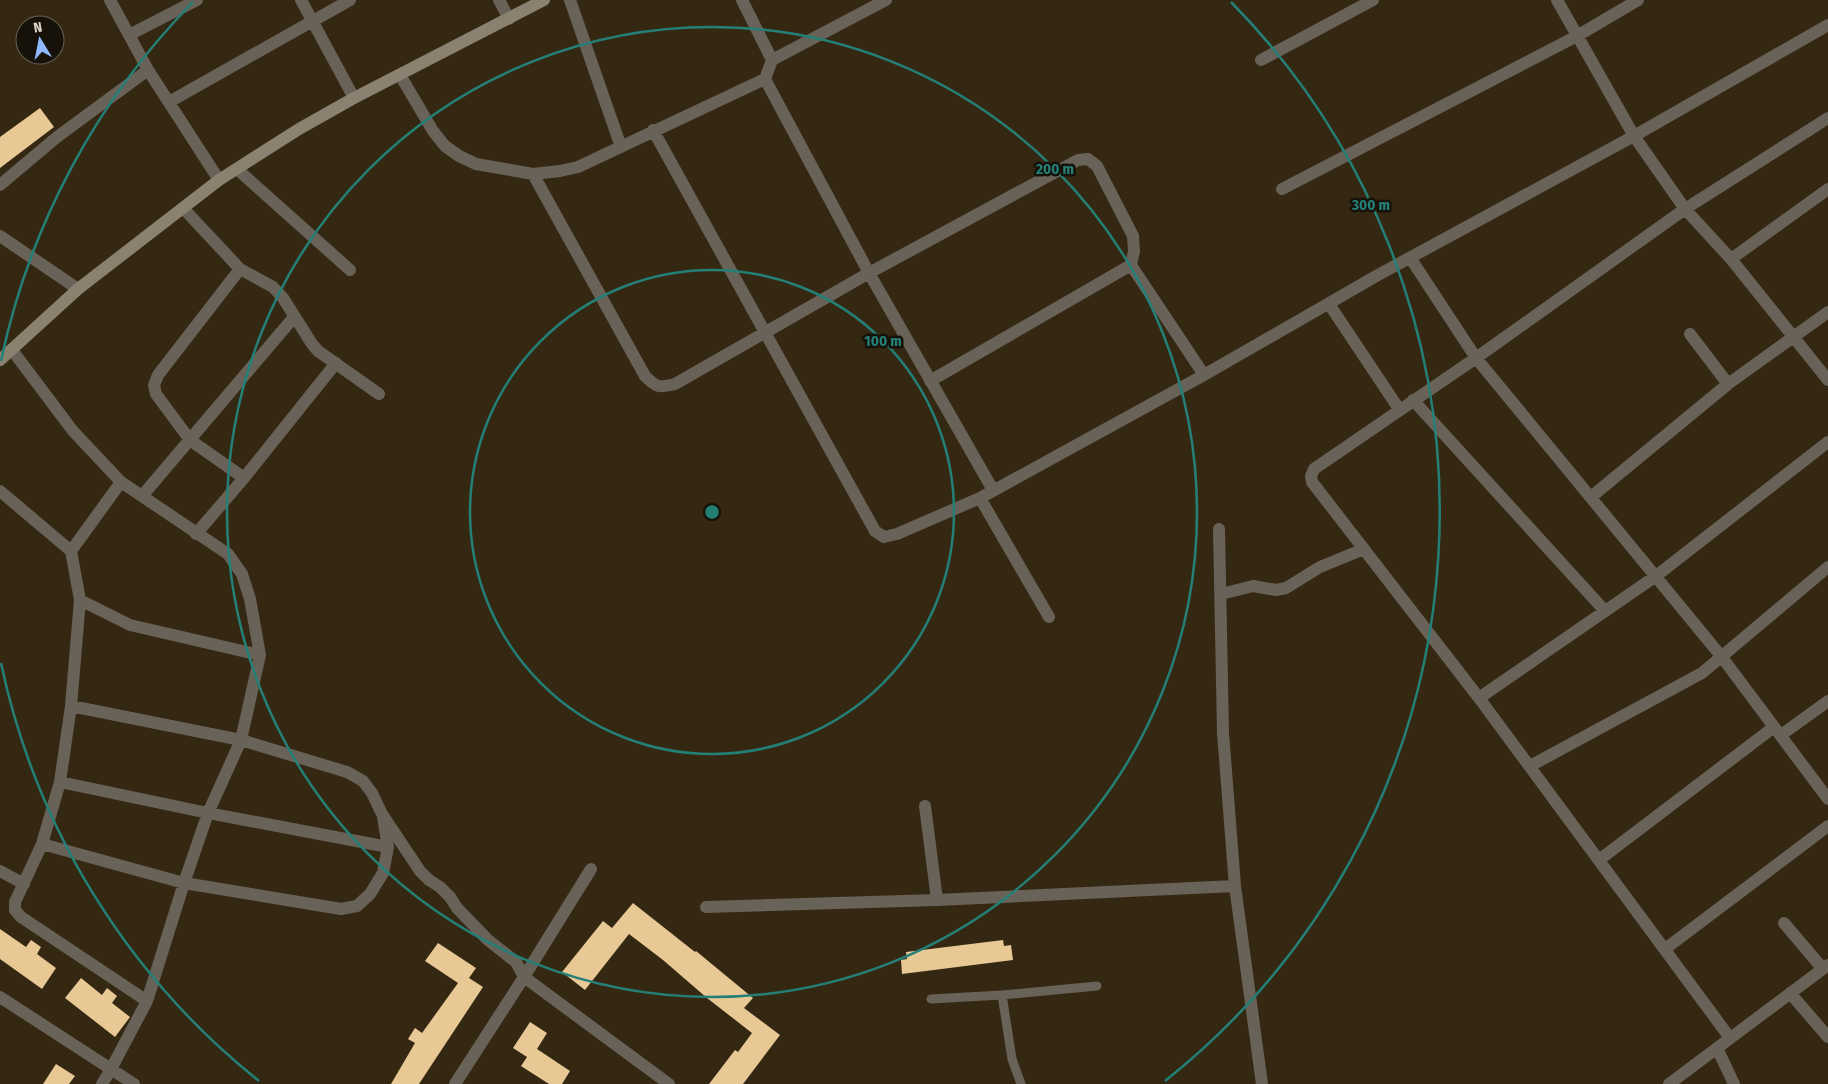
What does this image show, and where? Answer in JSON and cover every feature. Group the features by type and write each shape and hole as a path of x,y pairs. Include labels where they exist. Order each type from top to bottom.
{"street":[{"path":"110,0 148,70 219,180"},
{"path":"129,35 197,0"},
{"path":"301,0 354,98"},
{"path":"169,102 350,0"},
{"path":"499,0 509,19"},
{"path":"0,360 78,290 219,180 299,129 354,98 544,0"},
{"path":"570,0 621,147"},
{"path":"742,0 772,60"},
{"path":"400,75 433,131 445,146 459,156 476,164 533,174 560,171 578,167 764,79 772,60 886,0"},
{"path":"1261,60 1373,0"},
{"path":"1557,0 1634,136 1685,209 1731,259 1828,380"},
{"path":"1282,189 1577,36 1638,0"},
{"path":"653,130 875,532 884,537 897,534 980,498 1204,375 1378,275 1411,259 1634,136 1828,25"},
{"path":"0,185 57,137 148,70"},
{"path":"764,79 869,273 993,490"},
{"path":"1730,1038 1530,766 1312,482 1310,476 1314,468 1476,358 1685,209 1828,118"},
{"path":"533,174 645,376 654,385 662,387 675,384 869,273 1078,160 1088,159 1097,166 1133,236 1134,251 1131,266 1204,375"},
{"path":"237,169 350,270"},
{"path":"1731,259 1828,189"},
{"path":"183,208 240,269 273,287 283,298 312,344 379,394"},
{"path":"0,236 78,290"},
{"path":"1411,259 1476,358 1656,576 1720,656 1828,798"},
{"path":"930,381 1131,266"},
{"path":"240,269 158,375 154,385 156,394 190,440 244,478"},
{"path":"1329,304 1399,409"},
{"path":"1591,496 1728,384 1828,312"},
{"path":"142,496 294,317"},
{"path":"1690,334 1728,384"},
{"path":"12,350 73,431 122,482 228,554 242,574 250,599 260,656 242,740 208,813 147,1001 102,1084"},
{"path":"196,534 244,478 336,363"},
{"path":"1413,400 1605,611"},
{"path":"1479,698 1656,576 1828,442"},
{"path":"71,551 122,482"},
{"path":"0,491 71,551 80,600 71,706 60,782 42,844 15,902 15,910 20,917 147,1001"},
{"path":"980,498 1049,617"},
{"path":"1219,529 1223,732 1235,886 1262,1084"},
{"path":"1220,594 1253,586 1276,590 1286,588 1320,567 1364,549"},
{"path":"1530,766 1702,673 1828,567"},
{"path":"80,600 130,625 260,656"},
{"path":"1599,860 1778,731 1828,701"},
{"path":"71,706 242,740 347,772 363,781 372,793 382,814 420,871 450,897 461,912 488,940 516,962 524,977 669,1084"},
{"path":"60,782 208,813 388,847"},
{"path":"925,806 937,900"},
{"path":"42,844 184,883 341,909 356,906 370,894 383,873 388,847 382,814"},
{"path":"1665,950 1828,826"},
{"path":"455,1084 591,869"},
{"path":"0,871 24,884"},
{"path":"706,907 937,900 1235,886"},
{"path":"1669,1084 1825,967 1784,923"},
{"path":"1790,993 1828,1037"},
{"path":"0,997 134,1084"},
{"path":"1717,1048 1734,1084"}],"lane":[{"path":"931,999 1002,995 1097,986"},
{"path":"1002,995 1012,1059 1022,1084"}],"building":[{"path":"40,108 54,127 0,168 0,137"},
{"path":"633,903 753,998 744,1008 780,1035 743,1084 709,1084 735,1050 738,1052 752,1033 629,934 585,990 562,972 603,921 612,928"},
{"path":"0,929 26,947 31,940 41,947 37,954 56,968 42,989 0,959"},
{"path":"1003,940 1004,946 1011,945 1013,960 902,974 901,960 907,959 906,952"},
{"path":"438,943 476,968 469,978 483,987 419,1084 391,1084 415,1043 408,1039 415,1028 422,1033 458,983 425,961"},
{"path":"81,978 102,995 107,988 117,996 112,1003 130,1017 115,1037 65,998"},
{"path":"530,1022 547,1033 537,1049 570,1071 562,1084 549,1084 521,1066 527,1057 513,1048"},
{"path":"56,1064 75,1076 69,1084 43,1084"}]}
